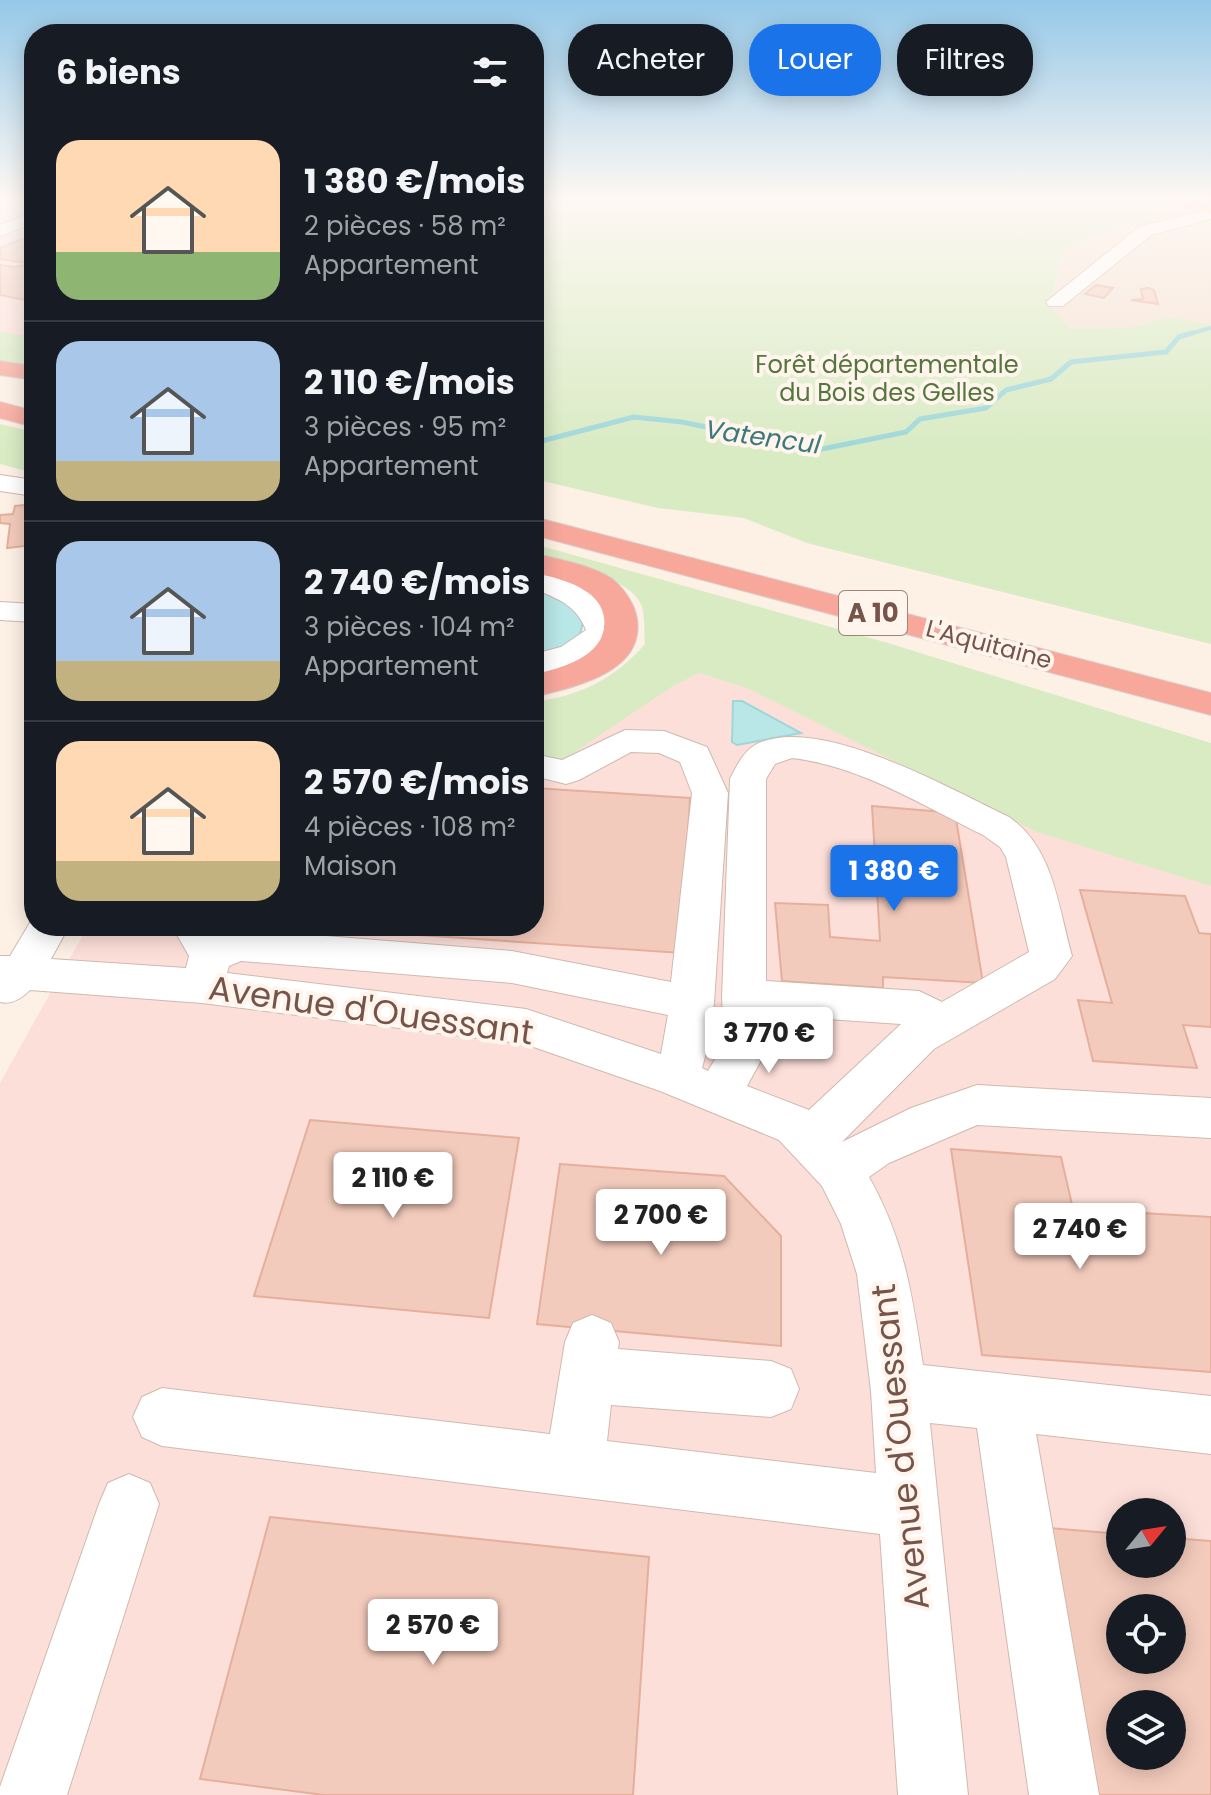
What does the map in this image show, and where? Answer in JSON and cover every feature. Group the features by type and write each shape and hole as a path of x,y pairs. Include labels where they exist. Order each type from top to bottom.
{"highway":[{"path":"0,368 24,372"},
{"path":"0,380 24,386"},
{"path":"0,402 24,407"},
{"path":"0,410 24,416"},
{"name":"L'Aquitaine","path":"544,503 1211,674"},
{"name":"L'Aquitaine","path":"544,529 1211,704"},
{"path":"544,566 579,575 601,586 620,613 622,627 619,641 607,657 577,673 544,683"}],"street":[{"path":"1056,302 1080,283"},
{"path":"0,483 24,487"},
{"path":"544,583 571,593 592,608 602,631 592,645 566,658 544,662"},
{"path":"0,611 24,612"},
{"path":"544,767 566,772 625,741 664,742 695,755 710,793 687,1042 697,1086 747,1046 744,997 748,779 758,760 773,749 799,746 839,753 996,826 1013,838 1025,855 1051,956 1040,968 918,1036 824,1156"},
{"path":"5,974 24,926"},
{"path":"5,974 24,936"},
{"path":"5,974 40,936"},
{"path":"202,956 238,945 512,967 692,1003"},
{"name":"Avenue d'Ouessant","path":"5,974 202,956 526,1027 697,1086 796,1126 824,1156 865,1219 883,1274 899,1391 933,1795"},
{"path":"546,1034 570,979"},
{"path":"744,997 919,1008 940,1024"},
{"path":"824,1156 872,1148 928,1122 977,1105 1211,1118"},
{"path":"574,1466 590,1358 771,1389"},
{"path":"899,1391 1211,1425"},
{"path":"1002,1403 1064,1795"},
{"path":"162,1417 909,1507"},
{"path":"32,1795 129,1504"}],"shaded area":[{"path":"0,283 24,283 24,336 0,332"},
{"path":"1055,283 1211,283 1211,325 1168,317 1130,328 1070,329 1051,307"},
{"path":"699,673 749,689 1211,886 1211,1795 0,1795 0,1083 82,936 544,936 544,754"}],"green space":[{"name":"Forêt départementale du Bois des Gelles","path":"544,283 1055,283 1051,306 1070,329 1130,328 1168,317 1211,325 1211,644 807,543 744,518 658,508 544,481"},
{"path":"0,331 24,336 24,365 0,361"},
{"path":"0,424 24,430 24,470 0,464"},
{"path":"544,547 888,643 1211,743 1211,886 1037,832 749,689 699,673 670,688 557,764 544,761 544,700 596,684 622,666 645,644 643,611 636,597 612,579 544,554"}],"water":[{"path":"544,593 567,599 583,616 579,637 562,652 544,658"},
{"path":"733,701 742,701 801,733 737,745 732,742"}],"building":[{"path":"0,283 24,283 24,300 0,295"},
{"path":"1096,285 1113,288 1104,298 1085,294"},
{"path":"1141,289 1154,290 1158,304 1131,300 1143,299"},
{"path":"24,505 24,546 7,548 10,524 0,523 0,515 13,514 15,506"},
{"path":"544,789 690,798 681,953 433,936 544,936"},
{"path":"872,806 955,813 983,983 883,977 883,988 782,981 775,903 828,905 830,937 880,941"},
{"path":"1080,890 1185,896 1199,933 1211,934 1211,1027 1183,1025 1197,1068 1093,1061 1078,1000 1112,1003"},
{"path":"310,1120 519,1138 489,1318 254,1296"},
{"path":"951,1149 1061,1157 1073,1209 1211,1217 1211,1372 982,1355"},
{"path":"560,1164 724,1176 781,1236 781,1346 537,1324"},
{"path":"270,1517 649,1557 633,1795 324,1795 200,1779"},
{"path":"1049,1528 1106,1533 1106,1578 1186,1578 1186,1539 1211,1541 1211,1795 1097,1795"}],"waterway":[{"path":"1189,334 1211,328"},
{"path":"1166,352 1179,337 1189,334"},
{"path":"1185,335 1189,334"},
{"name":"Vatencul","path":"544,440 634,417 682,422 817,450 906,432 920,419 986,408 1006,390 1051,379 1071,362 1165,352"}]}
